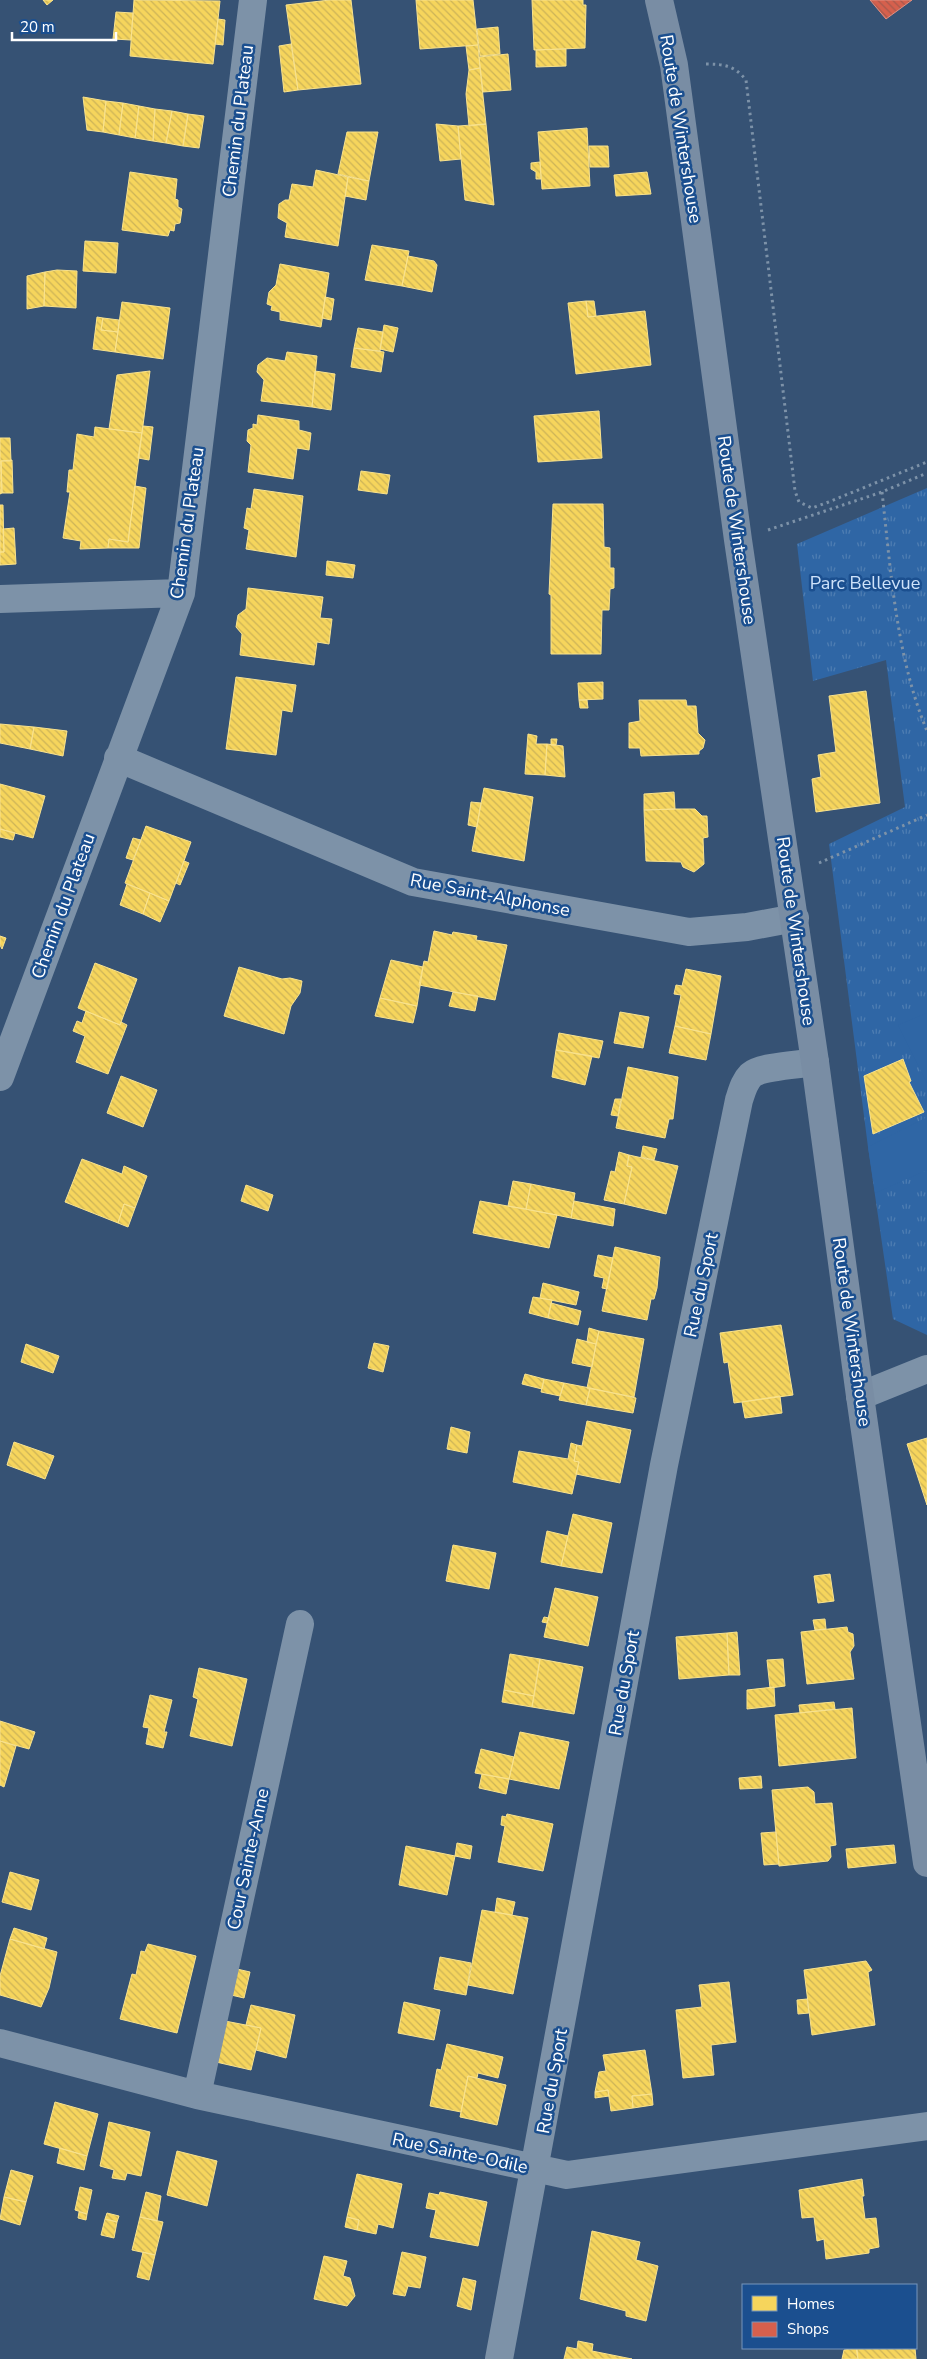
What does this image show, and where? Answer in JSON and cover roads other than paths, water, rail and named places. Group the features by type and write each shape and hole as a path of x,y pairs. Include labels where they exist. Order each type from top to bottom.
{"street":[{"name":"Chemin du Plateau","path":"0,1077 181,593 253,0"},
{"name":"Route de Wintershouse","path":"659,0 674,65 738,540 795,918 860,1396 927,1863"},
{"path":"0,599 181,593"},
{"name":"Rue Saint-Alphonse","path":"118,758 413,882 688,932 746,927 795,918"},
{"name":"Rue du Sport","path":"499,2359 536,2170 664,1465 739,1100 744,1084 751,1075 759,1070 815,1062"},
{"path":"860,1396 927,1369"},
{"name":"Cour Sainte-Anne","path":"197,2095 300,1624"},
{"name":"Rue Sainte-Odile","path":"0,2044 197,2095 536,2170 567,2175 927,2126"}],"park label":[{"name":"Parc Bellevue","path":"865,583"}]}
